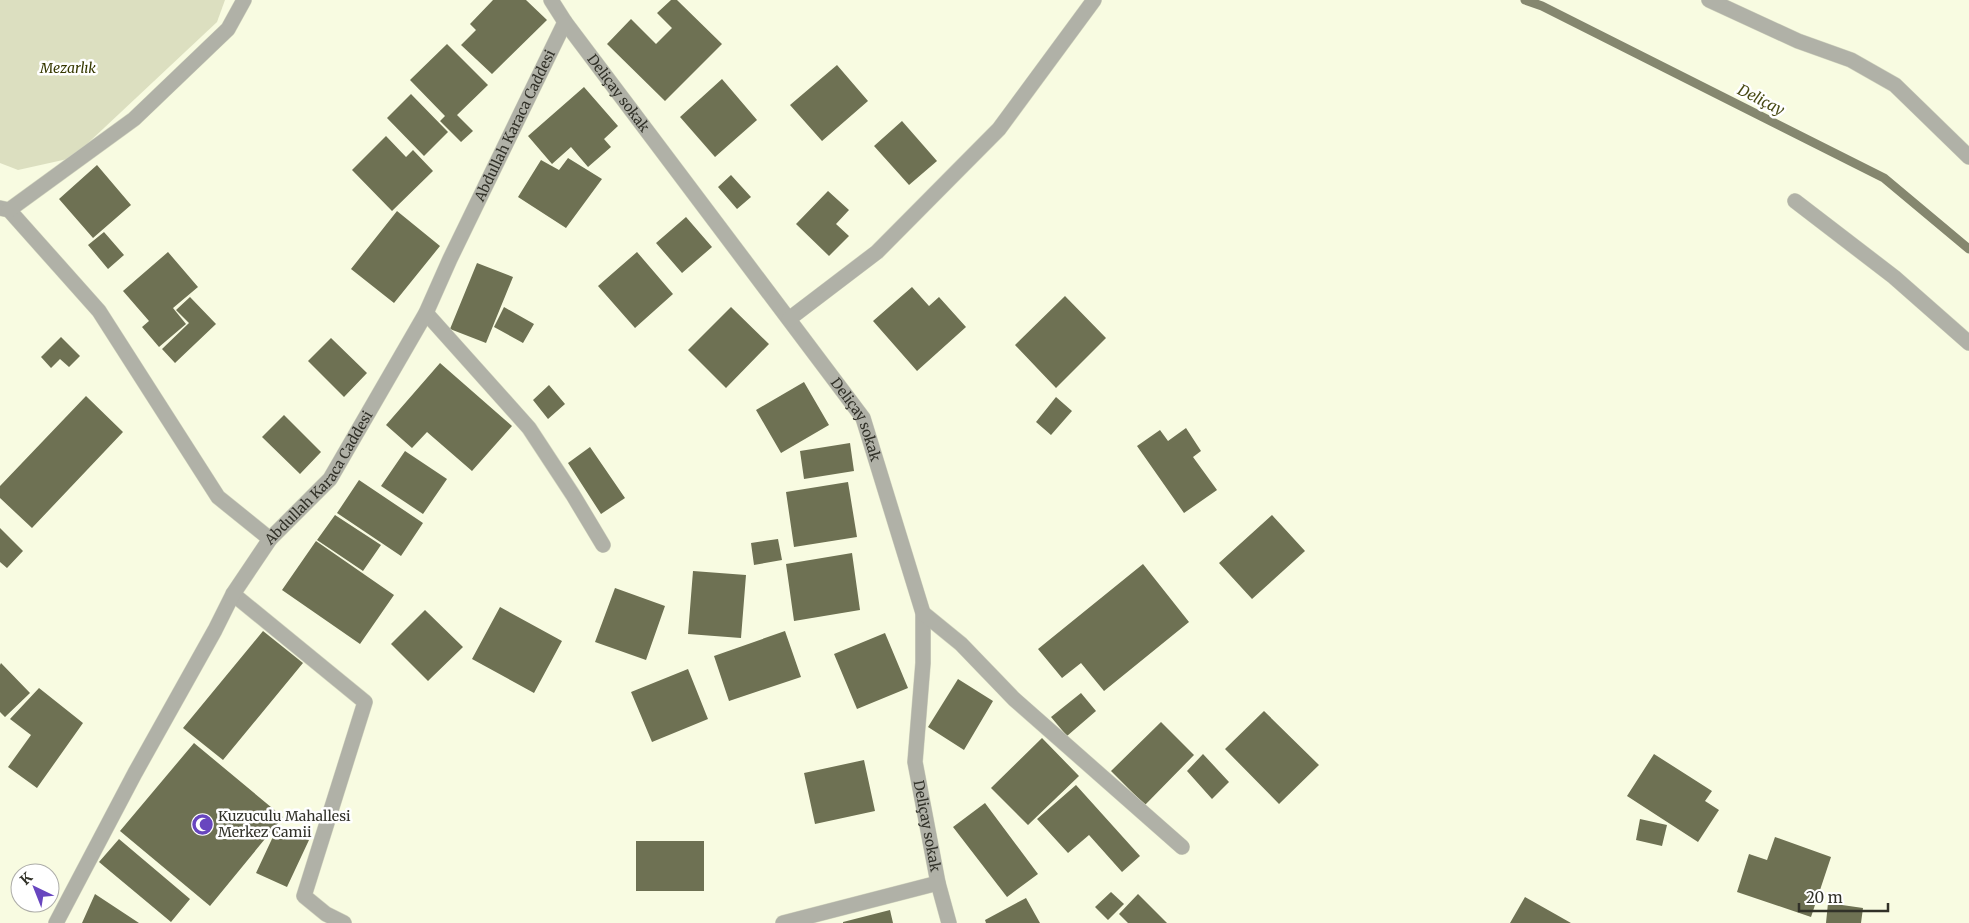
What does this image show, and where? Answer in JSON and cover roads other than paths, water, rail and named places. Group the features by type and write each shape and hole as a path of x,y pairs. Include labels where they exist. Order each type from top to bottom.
{"street":[{"path":"244,0 228,30 134,119 4,209 99,311 218,497 270,539"},
{"name":"Deliçay sokak","path":"550,0 863,418 923,613 923,662 915,762 938,883 948,923"},
{"path":"789,319 877,252 999,129 1094,0"},
{"path":"1709,0 1798,41 1851,60 1895,85 1969,157"},
{"name":"Abdullah Karaca Caddesi","path":"56,923 233,594 270,539 330,479 426,313 450,259 565,22"},
{"path":"1795,201 1894,277 1969,343"},
{"path":"426,313 529,428 603,545"},
{"path":"233,594 365,702 304,896 326,914 344,923"},
{"path":"923,613 961,644 1014,699 1182,847"},
{"path":"783,923 938,883"}],"waterway":[{"name":"Deliçay","path":"1525,0 1542,6 1884,178 1969,249"}],"place":[{"name":"Kuzuculu Mahallesi Merkez Camii","path":"202,824"}],"park label":[{"name":"Mezarlık","path":"68,68"}]}
